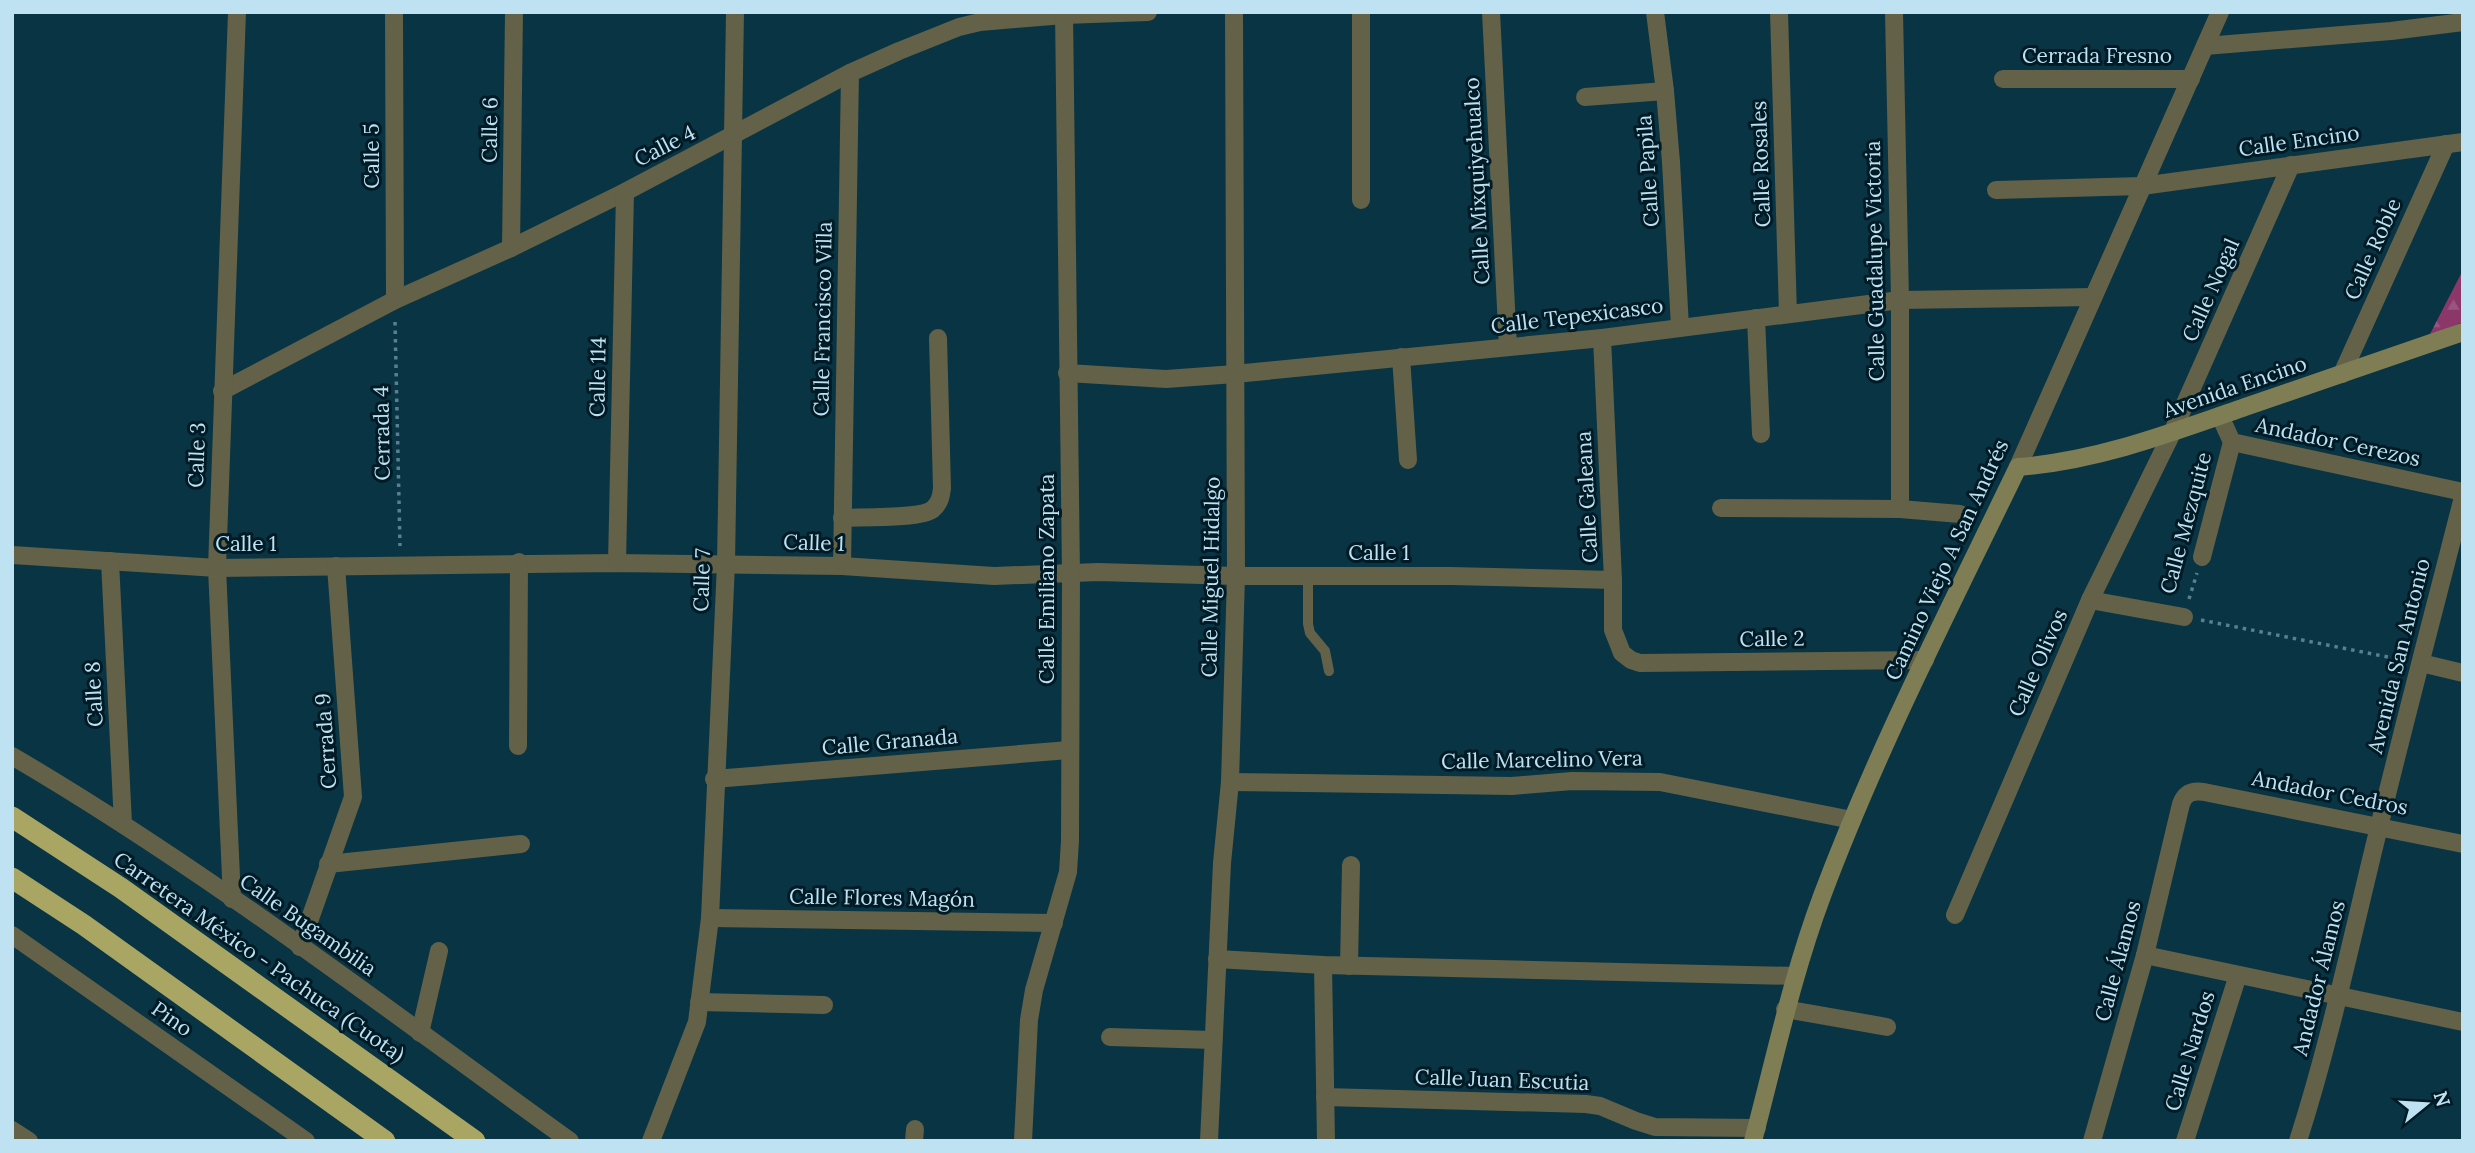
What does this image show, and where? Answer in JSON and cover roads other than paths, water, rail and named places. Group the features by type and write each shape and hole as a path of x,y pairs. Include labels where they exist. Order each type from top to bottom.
{"highway":[{"name":"Carretera México - Pachuca (Cuota)","path":"12,817 132,896 475,1141"},
{"path":"12,878 95,933 385,1141"}],"main road":[{"name":"Avenida Encino","path":"2018,467 2104,453 2172,433 2463,332"},
{"name":"Camino Viejo A San Andrés","path":"1755,1135 1795,976 1852,820 1924,660 2018,467"}],"street":[{"name":"Calle 3","path":"232,898 217,568 237,12"},
{"name":"Calle 5","path":"394,12 395,300"},
{"name":"Calle 6","path":"511,248 514,12"},
{"name":"Calle 7","path":"651,1141 697,1022 710,918 714,779 726,564 735,12"},
{"name":"Calle 4","path":"222,391 395,300 511,248 625,192 850,73 959,27 1006,18 1064,13 1148,12"},
{"name":"Calle Miguel Hidalgo","path":"1209,1141 1217,959 1230,782 1236,576 1234,12"},
{"path":"1361,12 1361,200"},
{"name":"Calle Mixquiyehualco","path":"1490,12 1508,347"},
{"name":"Calle Papila","path":"1655,12 1665,91 1680,327"},
{"name":"Calle Rosales","path":"1779,12 1788,314"},
{"name":"Calle Guadalupe Victoria","path":"1894,12 1900,300 1900,509"},
{"name":"Camino Viejo A San Andrés","path":"2018,467 2220,12"},
{"name":"Calle Emiliano Zapata","path":"1023,1141 1029,1020 1034,990 1068,872 1071,574 1064,13"},
{"path":"2205,47 2463,22"},
{"name":"Calle Francisco Villa","path":"842,566 850,73"},
{"name":"Cerrada Fresno","path":"2003,79 2191,79"},
{"path":"1584,97 1665,91"},
{"name":"Calle Encino","path":"1996,190 2142,186 2454,143"},
{"name":"Calle Roble","path":"2342,374 2454,143"},
{"name":"Calle Nogal","path":"2172,433 2291,165"},
{"name":"Calle 114","path":"617,562 625,192"},
{"name":"Calle Tepexicasco","path":"1067,373 1166,379 1235,374 1602,338 1900,300 2093,297"},
{"path":"1756,318 1761,434"},
{"path":"842,518 920,514 936,507 940,500 943,488 938,338"},
{"name":"Calle Galeana","path":"1602,338 1613,630 1622,653"},
{"path":"1401,357 1408,460"},
{"name":"Andador Cerezos","path":"2220,416 2232,442 2463,494"},
{"name":"Calle Olivos","path":"1955,915 2090,600 2172,433"},
{"name":"Calle Mezquite","path":"2202,557 2232,442"},
{"name":"Avenida San Antonio","path":"2379,825 2463,494"},
{"path":"1721,508 1900,509 1960,514"},
{"name":"Calle 1","path":"12,555 217,568 617,562 842,566 994,576 1098,572 1613,580"},
{"name":"Calle 8","path":"110,561 123,824"},
{"path":"518,746 519,562"},
{"name":"Cerrada 9","path":"300,947 353,797 336,566"},
{"path":"2090,600 2184,617"},
{"name":"Calle 2","path":"1622,653 1640,663 1924,660"},
{"path":"2421,663 2463,673"},
{"name":"Calle Granada","path":"714,779 1069,750"},
{"name":"Calle Bugambilia","path":"12,756 123,824 232,898 570,1141"},
{"name":"Calle Marcelino Vera","path":"1230,782 1512,786 1572,781 1661,782 1852,820"},
{"name":"Andador Cedros","path":"2188,794 2204,792 2463,844"},
{"name":"Calle Álamos","path":"2092,1141 2145,955 2180,804 2188,794"},
{"name":"Andador Álamos","path":"2298,1141 2339,995 2379,825"},
{"path":"328,864 521,844"},
{"path":"1349,966 1351,865"},
{"name":"Calle Flores Magón","path":"710,918 1054,923"},
{"name":"Pino","path":"12,935 297,1138"},
{"path":"420,1033 439,951"},
{"path":"2145,955 2463,1022"},
{"path":"1217,959 1349,966 1795,976"},
{"path":"1322,965 1326,1141"},
{"name":"Calle Nardos","path":"2190,1140 2238,975"},
{"path":"699,1002 824,1005"},
{"path":"1785,1009 1887,1027"},
{"path":"1110,1037 1213,1040"},
{"name":"Calle Juan Escutia","path":"1325,1097 1586,1104 1600,1106 1656,1127 1755,1135"},
{"path":"12,1130 29,1141"}],"lane":[{"path":"1308,576 1308,624 1310,633 1325,651 1329,671"}]}
